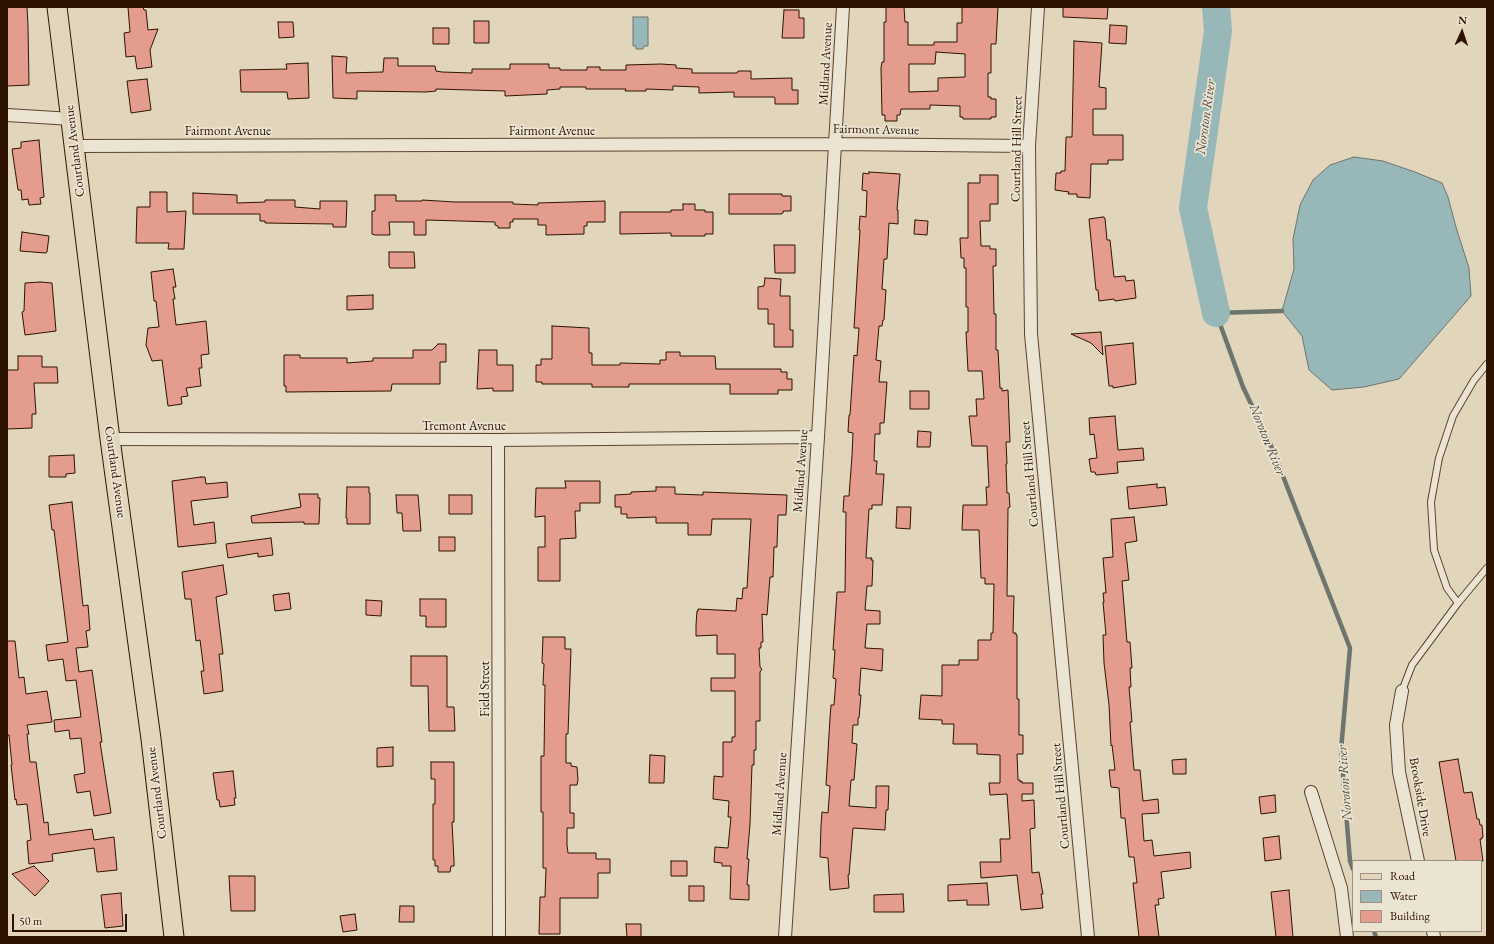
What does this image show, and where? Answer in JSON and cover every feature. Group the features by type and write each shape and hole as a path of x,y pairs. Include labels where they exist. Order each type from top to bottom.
{"main road":[{"name":"Courtland Avenue","path":"57,7 72,119 110,439 150,731 174,937"}],"street":[{"name":"Midland Avenue","path":"785,937 818,437 843,7"},
{"name":"Courtland Hill Street","path":"1038,7 1029,146 1031,334 1088,937"},
{"path":"7,115 72,119"},
{"name":"Fairmont Avenue","path":"75,146 835,144 1029,146"},
{"name":"Tremont Avenue","path":"110,439 498,440 818,437"},
{"name":"Field Street","path":"498,440 499,937"},
{"name":"Brookside Drive","path":"1402,691 1396,725 1399,772 1418,860"},
{"path":"1310,792 1341,888 1347,937"}],"lane":[{"path":"1458,603 1447,588 1434,550 1431,502 1438,458 1454,416 1474,380 1487,364"},
{"path":"1402,691 1412,665 1458,603 1487,568"}],"water":[{"path":"633,17 648,17 648,46 644,46 643,49 636,49 636,46 633,46"},
{"path":"1354,157 1383,161 1442,183 1448,197 1469,268 1471,296 1399,379 1364,387 1332,390 1309,370 1302,336 1282,311 1294,269 1293,239 1300,205 1313,180 1330,165"}],"building":[{"path":"7,7 27,7 29,85 7,86"},
{"path":"128,7 143,7 144,10 146,10 148,30 158,29 150,50 152,67 137,69 135,56 126,57 124,33 130,32"},
{"path":"886,7 904,7 905,22 908,22 908,45 934,45 934,42 957,42 957,23 962,23 962,7 998,7 996,44 991,44 991,73 988,73 988,97 991,97 991,99 996,99 996,117 991,117 991,119 963,119 963,117 960,117 960,106 930,105 930,109 901,109 900,115 897,115 897,121 885,121 885,115 882,115 881,68 882,62 884,62 884,22 886,22","holes":["936,52 965,54 965,77 938,78 938,91 909,92 909,64 935,64"]},
{"path":"1063,7 1108,7 1107,19 1063,17"},
{"path":"784,10 799,10 799,18 804,18 804,38 782,38"},
{"path":"474,21 489,21 489,43 474,43"},
{"path":"278,22 293,22 294,37 279,38"},
{"path":"1110,25 1127,26 1126,44 1109,43"},
{"path":"433,28 449,28 449,44 433,44"},
{"path":"1074,41 1102,43 1099,87 1106,88 1106,109 1093,109 1093,135 1123,135 1123,160 1108,160 1108,164 1091,164 1090,198 1077,197 1077,194 1068,194 1069,192 1055,190 1056,173 1065,171 1066,137 1072,137"},
{"path":"332,56 347,57 346,73 383,72 384,58 398,58 398,66 435,66 436,71 442,72 472,73 472,69 510,69 510,64 549,64 549,68 560,68 560,70 587,70 587,67 600,67 600,70 626,70 626,65 661,64 676,65 676,68 692,69 692,73 737,73 738,71 751,71 751,79 792,78 792,90 798,90 798,104 775,104 774,97 734,97 734,92 699,93 699,87 673,86 673,90 646,89 646,91 625,91 626,89 586,89 586,87 560,87 560,89 547,90 547,94 505,96 505,91 436,89 436,91 426,92 357,91 357,99 333,98"},
{"path":"308,63 309,98 288,99 287,92 241,92 240,70 287,69 286,64"},
{"path":"147,79 151,110 131,113 127,81"},
{"path":"39,140 44,197 40,198 41,204 29,205 28,199 22,200 21,190 18,190 12,149 21,148 21,142"},
{"path":"869,172 900,174 897,210 898,224 889,223 887,259 884,259 882,289 886,290 884,320 882,326 879,326 876,360 881,361 879,382 887,382 884,423 880,423 880,434 875,434 874,461 877,461 876,474 884,474 882,505 872,505 872,509 869,509 866,558 872,558 871,560 873,560 872,586 867,586 865,610 880,611 880,624 867,624 865,648 883,649 882,671 861,668 859,718 858,725 853,725 852,743 857,744 854,780 851,780 849,806 876,808 876,786 889,786 888,810 886,810 885,830 853,828 848,875 849,888 830,890 828,858 820,857 821,826 822,812 828,813 830,786 826,785 831,705 834,705 836,679 833,678 835,650 833,650 837,592 845,592 846,512 843,512 844,496 849,496 852,456 853,433 848,432 854,355 857,356 859,328 854,328 859,230 860,216 866,217 867,191 862,190 863,173 869,174"},
{"path":"980,175 998,175 998,204 990,204 990,221 980,221 981,246 990,246 990,249 996,249 996,266 993,266 994,314 996,314 996,350 998,350 1000,388 1002,388 1002,391 1008,390 1010,442 1006,442 1007,493 1009,493 1010,507 1008,508 1007,596 1014,596 1013,633 1016,633 1017,635 1017,699 1019,699 1019,735 1023,735 1023,754 1017,754 1018,780 1020,780 1020,782 1022,781 1022,783 1033,783 1033,794 1022,794 1022,801 1034,800 1035,828 1030,829 1032,873 1039,872 1043,894 1041,894 1043,908 1021,910 1017,875 981,878 980,862 1001,862 1000,839 1010,839 1007,794 990,795 989,783 1000,783 1000,755 977,754 977,744 953,744 954,724 942,724 942,720 919,719 921,695 942,696 942,665 959,665 959,660 978,660 978,640 991,640 991,633 993,633 994,584 985,584 985,578 981,578 979,530 962,530 963,505 987,505 986,487 989,487 987,446 972,446 969,416 977,416 976,399 984,399 982,371 968,371 966,332 968,332 968,307 966,307 966,268 964,268 964,258 961,258 960,238 968,238 968,183 980,183"},
{"path":"150,192 167,192 167,212 186,211 184,249 168,249 169,243 136,243 137,207 150,207"},
{"path":"193,193 237,195 237,203 265,202 265,200 295,200 295,207 320,209 320,201 347,201 346,227 333,227 333,224 265,223 265,221 260,221 260,214 193,214"},
{"path":"729,194 782,194 782,196 791,196 791,211 783,211 781,214 729,214"},
{"path":"375,195 396,195 396,201 422,200 455,202 513,202 513,204 538,205 538,203 605,201 605,222 587,222 587,226 584,226 584,234 546,235 546,225 538,225 538,219 513,219 513,222 510,222 510,228 498,228 498,226 495,225 495,222 426,220 426,235 414,235 414,222 389,222 390,235 375,235 372,234 372,211 375,211"},
{"path":"683,204 695,204 695,210 713,212 713,234 705,234 705,236 671,236 671,233 620,234 620,212 671,212 671,210 683,210"},
{"path":"1105,218 1107,240 1110,240 1114,277 1125,276 1126,281 1134,280 1136,298 1115,301 1114,299 1099,301 1098,290 1096,290 1089,219"},
{"path":"915,220 928,221 927,235 914,234"},
{"path":"22,232 49,236 47,252 20,251"},
{"path":"774,245 795,245 795,273 775,273"},
{"path":"389,252 414,252 415,268 390,268"},
{"path":"173,269 176,287 173,287 175,299 173,299 176,325 206,321 209,354 201,355 202,368 199,368 201,386 186,388 188,396 181,397 182,404 168,406 162,360 152,361 146,345 148,328 159,327 156,301 154,301 151,272"},
{"path":"765,278 781,279 780,296 790,296 790,330 793,330 793,347 774,347 774,324 768,324 768,309 758,309 758,287 764,286"},
{"path":"25,283 52,283 56,331 25,335 22,312 24,311"},
{"path":"373,295 373,309 347,310 347,296"},
{"path":"552,326 589,328 589,353 592,353 592,365 620,365 620,363 660,364 660,360 666,360 666,352 680,352 680,356 715,356 716,369 781,369 781,372 787,372 787,379 792,379 792,390 778,390 778,394 730,394 730,384 629,384 629,387 592,387 592,384 542,384 542,382 536,382 536,365 541,365 541,359 552,359"},
{"path":"1101,332 1103,355 1091,343 1071,334"},
{"path":"1133,343 1136,384 1113,388 1113,386 1109,386 1105,346"},
{"path":"438,344 446,344 446,362 440,362 440,384 392,384 391,391 286,392 286,386 284,386 284,355 300,355 300,358 347,358 347,363 373,361 373,358 413,358 413,350 432,350"},
{"path":"479,350 497,350 497,365 513,365 513,391 493,391 493,388 477,389"},
{"path":"18,356 42,356 42,367 57,367 58,383 34,383 36,414 32,414 32,428 7,429 7,370 18,370"},
{"path":"910,391 929,391 929,409 910,409"},
{"path":"1115,416 1118,450 1143,448 1144,460 1117,462 1118,473 1096,475 1095,472 1091,472 1089,459 1097,458 1094,434 1090,435 1089,418"},
{"path":"918,431 931,432 930,447 917,447"},
{"path":"74,455 75,473 66,474 66,477 49,477 49,456"},
{"path":"205,477 206,484 227,482 228,497 191,501 194,525 214,522 216,543 178,547 172,481"},
{"path":"565,481 600,481 600,503 580,503 580,511 575,511 576,538 560,539 560,581 538,581 538,547 545,547 545,516 535,517 536,488 566,488"},
{"path":"1157,484 1157,488 1165,487 1167,505 1129,509 1127,487"},
{"path":"347,487 369,487 370,524 347,524"},
{"path":"656,487 675,487 675,494 703,495 703,492 787,495 786,515 778,515 777,547 774,547 773,577 770,577 767,615 762,614 763,642 761,642 761,648 759,648 760,667 762,669 760,672 760,721 756,721 756,750 754,750 754,765 752,765 747,859 749,859 747,885 749,885 749,900 730,899 731,866 722,866 722,863 714,862 715,847 728,848 731,817 728,817 729,801 713,799 714,776 723,777 723,742 732,742 732,737 735,737 735,691 711,691 711,678 735,678 735,654 717,654 717,635 696,636 696,625 698,609 736,611 737,598 742,599 743,588 747,588 751,519 712,519 711,535 688,535 688,523 656,523 656,517 627,518 627,514 621,514 621,507 615,507 615,495 631,494 631,492 656,491"},
{"path":"299,494 318,494 318,498 320,498 319,524 304,524 304,522 252,523 251,516 301,507"},
{"path":"396,495 418,495 421,531 403,531 402,513 397,513"},
{"path":"449,495 472,495 472,514 449,514"},
{"path":"72,502 83,606 88,605 90,630 86,631 88,647 76,648 79,672 92,670 102,742 100,742 111,813 94,816 90,791 77,793 74,775 85,773 81,738 70,739 69,730 55,732 54,720 81,717 76,680 66,681 63,659 48,661 46,645 68,642 54,530 52,530 49,505"},
{"path":"897,507 911,507 910,529 896,528"},
{"path":"1134,517 1137,541 1125,543 1129,580 1122,581 1127,642 1130,642 1132,668 1130,668 1131,687 1129,687 1134,770 1140,770 1143,801 1158,799 1159,813 1142,814 1144,841 1152,840 1154,856 1190,852 1191,868 1161,872 1164,898 1158,899 1159,905 1155,905 1159,937 1139,937 1133,883 1137,883 1134,857 1129,857 1125,818 1121,818 1119,788 1111,787 1109,770 1115,770 1112,745 1111,746 1109,705 1104,663 1103,635 1106,635 1103,593 1106,593 1103,558 1113,557 1111,519"},
{"path":"439,537 455,537 455,551 439,551"},
{"path":"271,538 273,555 258,557 258,553 228,558 226,544"},
{"path":"223,565 227,594 216,597 223,654 219,654 223,691 204,694 201,671 204,671 200,640 196,641 191,599 185,599 182,572"},
{"path":"289,593 291,609 275,611 273,595"},
{"path":"420,599 446,599 446,627 426,627 426,616 420,616"},
{"path":"366,600 382,601 381,616 366,615"},
{"path":"543,637 565,637 565,649 571,649 568,734 566,734 566,763 571,763 571,766 577,767 578,780 577,785 570,785 570,813 574,813 574,828 567,828 568,853 596,853 596,859 610,859 610,873 598,873 598,898 560,898 560,934 539,934 540,897 545,897 546,868 543,868 543,812 541,812 541,756 544,756 545,685 543,685 544,664 542,663"},
{"path":"7,641 15,641 19,678 24,677 26,694 47,691 52,722 27,725 29,734 27,734 30,762 36,762 44,823 48,822 49,835 92,829 94,840 114,837 117,870 97,872 94,848 52,854 53,861 29,864 27,841 31,840 27,804 17,805 16,799 15,800 9,735 7,735"},
{"path":"411,656 447,656 447,707 454,707 455,731 429,731 428,686 411,686"},
{"path":"393,747 393,766 377,767 377,748"},
{"path":"650,755 665,756 664,783 649,783"},
{"path":"1186,759 1186,774 1173,774 1172,760"},
{"path":"1458,759 1464,793 1472,792 1477,819 1479,819 1480,825 1482,825 1483,837 1480,839 1483,861 1456,860 1439,762"},
{"path":"431,762 454,762 454,822 452,822 454,866 451,866 450,872 438,872 438,866 435,866 435,860 433,860 433,804 435,804 435,779 431,779"},
{"path":"233,771 236,798 234,798 235,805 220,807 219,800 217,800 213,773"},
{"path":"1275,795 1276,812 1261,814 1259,797"},
{"path":"1279,836 1281,859 1265,861 1263,838"},
{"path":"671,861 687,861 687,876 671,876"},
{"path":"34,866 49,881 35,896 12,874"},
{"path":"229,876 255,876 255,911 231,911"},
{"path":"987,883 989,905 967,905 967,900 948,901 948,885"},
{"path":"689,886 704,886 704,901 689,901"},
{"path":"1289,890 1293,937 1276,937 1271,892"},
{"path":"121,893 123,926 105,928 101,895"},
{"path":"903,894 904,912 874,912 874,895"},
{"path":"400,906 414,906 414,922 399,922"},
{"path":"355,914 357,930 343,932 340,916"},
{"path":"626,924 641,924 641,937 627,937"}],"waterway":[{"name":"Noroton River","path":"1216,7 1218,31 1193,208 1216,313"},
{"name":"Noroton River","path":"1282,311 1216,313 1243,387 1272,448 1350,648 1341,750 1350,861 1352,866"},
{"name":"Noroton River","path":"1374,932 1376,937"}]}
